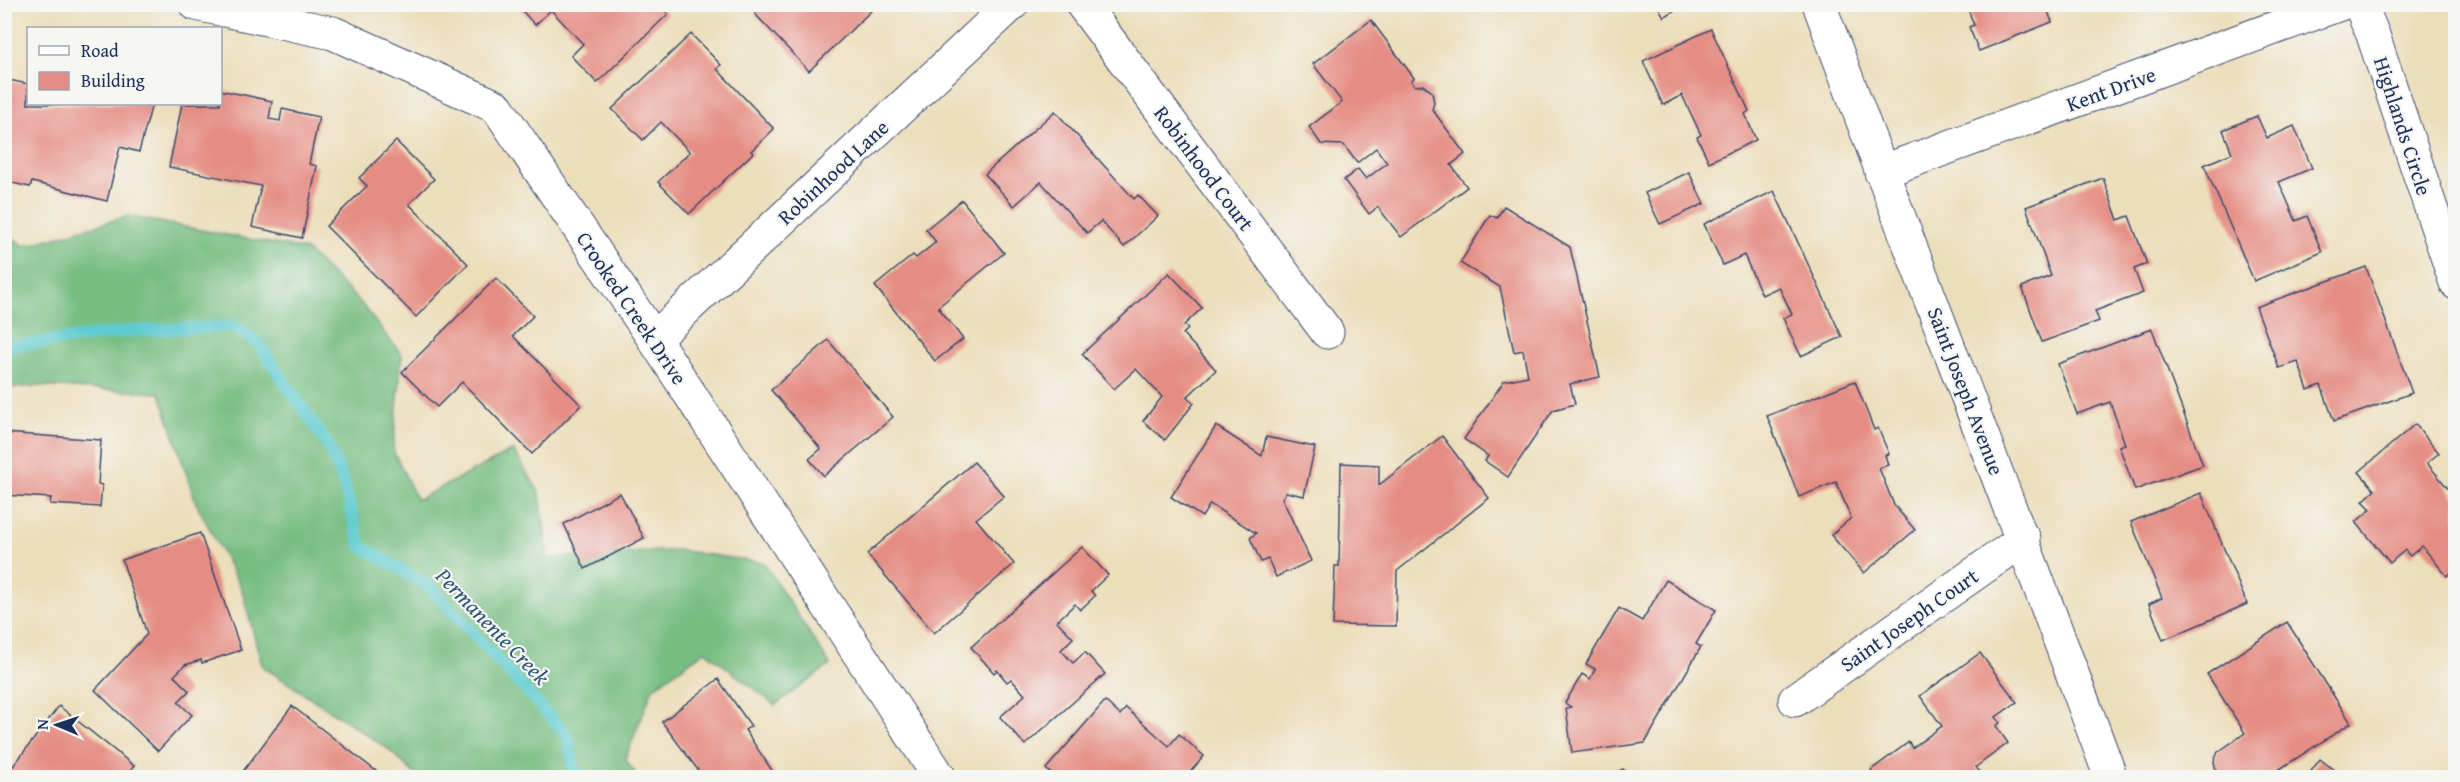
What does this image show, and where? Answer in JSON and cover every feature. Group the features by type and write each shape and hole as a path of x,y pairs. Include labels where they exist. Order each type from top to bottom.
{"street":[{"name":"Crooked Creek Drive","path":"196,4 333,33 497,107 654,339 940,777"},
{"name":"Robinhood Lane","path":"654,339 1012,4"},
{"name":"Robinhood Court","path":"1082,4 1327,332"},
{"name":"Saint Joseph Avenue","path":"1819,4 1881,172 2024,539 2111,777"},
{"name":"Kent Drive","path":"1881,172 2340,4"},
{"name":"Highlands Circle","path":"2360,4 2373,35 2456,283"},
{"name":"Saint Joseph Court","path":"1796,700 2024,539"}],"green space":[{"path":"128,216 306,250 359,301 402,355 393,450 417,500 513,450 540,494 548,558 678,550 764,563 830,665 775,705 705,651 653,688 625,759 638,777 418,777 387,748 262,666 242,590 196,503 160,393 41,386 5,388 4,233 25,246"}],"building":[{"path":"516,4 659,4 668,14 597,83 571,56 583,44 551,10 535,25"},
{"path":"765,4 878,4 809,71 755,14"},
{"path":"1657,4 1686,4 1664,17"},
{"path":"1966,4 2045,4 2052,22 1979,51 1969,27 1974,25"},
{"path":"1371,20 1414,78 1411,81 1415,86 1423,85 1432,92 1434,103 1432,109 1465,154 1451,165 1467,187 1401,237 1378,207 1369,214 1344,180 1358,169 1366,179 1387,163 1376,148 1357,163 1344,145 1321,144 1309,127 1342,102 1313,64"},
{"path":"1711,29 1749,111 1745,114 1756,140 1709,162 1697,137 1701,135 1682,95 1663,105 1643,61"},
{"path":"691,34 721,65 717,69 774,129 751,151 753,153 689,214 658,182 690,152 661,122 643,140 612,109"},
{"path":"9,80 27,84 27,105 152,105 139,152 120,147 107,201 32,182 30,187 4,181 4,99"},
{"path":"222,90 272,101 269,119 280,121 282,109 319,117 309,164 317,166 302,238 252,227 261,186 169,167 182,105 222,105"},
{"path":"1055,111 1134,199 1138,195 1158,216 1124,247 1101,221 1087,233 1041,182 1014,206 985,174"},
{"path":"2257,116 2267,138 2294,126 2312,168 2279,182 2296,221 2307,216 2322,252 2254,281 2204,165 2232,153 2223,130"},
{"path":"396,141 434,179 409,204 468,264 416,317 326,226 367,186 359,178"},
{"path":"1689,172 1704,204 1660,224 1645,193"},
{"path":"2103,178 2118,220 2129,216 2147,264 2134,269 2143,293 2095,311 2099,321 2042,342 2022,287 2051,276 2026,207"},
{"path":"1774,191 1842,337 1801,356 1783,318 1792,314 1779,287 1762,295 1744,255 1723,265 1704,224"},
{"path":"962,200 1004,253 938,307 963,339 935,361 875,286 913,255 916,258 936,242 926,229"},
{"path":"1504,206 1570,247 1600,377 1570,384 1575,404 1553,410 1508,477 1485,461 1488,456 1464,439 1504,381 1528,376 1523,350 1514,352 1500,287 1460,263 1490,215 1497,218"},
{"path":"2366,267 2412,393 2334,421 2321,385 2308,390 2298,362 2279,368 2256,307"},
{"path":"1169,273 1202,308 1184,325 1188,329 1183,334 1216,370 1187,397 1194,403 1165,440 1143,421 1162,397 1136,369 1114,389 1082,354"},
{"path":"496,278 533,316 513,336 581,405 532,454 462,382 437,407 402,372"},
{"path":"2152,329 2203,465 2135,490 2119,446 2125,444 2110,402 2077,414 2058,364"},
{"path":"828,340 893,417 824,476 809,459 821,449 771,390"},
{"path":"1855,381 1874,430 1878,428 1889,454 1885,455 1888,465 1879,468 1894,505 1915,530 1864,573 1831,535 1851,518 1836,482 1799,497 1767,416"},
{"path":"2415,424 2439,453 2427,463 2456,498 2456,569 2447,576 2422,546 2410,556 2405,550 2390,563 2356,522 2371,509 2363,501 2375,490 2359,472"},
{"path":"1216,426 1262,456 1266,437 1315,447 1304,496 1286,492 1282,498 1311,561 1276,577 1268,559 1261,562 1250,538 1256,533 1210,504 1202,517 1171,497"},
{"path":"4,433 101,440 98,484 102,485 100,507 50,504 51,498 4,495"},
{"path":"1442,436 1489,498 1397,571 1396,626 1333,625 1335,566 1339,566 1341,463 1379,465 1379,485"},
{"path":"974,462 1004,496 976,519 1014,564 934,633 867,554"},
{"path":"620,493 644,538 585,569 564,524"},
{"path":"2201,493 2247,604 2163,640 2149,604 2162,598 2131,522"},
{"path":"200,533 241,650 202,663 201,660 185,665 174,676 189,691 178,702 192,715 158,751 95,690 147,634 122,560"},
{"path":"1082,547 1108,575 1091,591 1095,596 1080,610 1075,604 1057,621 1073,638 1061,650 1073,663 1085,652 1105,674 1025,745 1000,717 1025,695 1011,679 1007,682 997,670 994,673 971,647"},
{"path":"1666,580 1716,610 1696,644 1701,647 1645,743 1572,753 1566,708 1571,707 1565,703 1582,674 1590,679 1595,669 1586,664 1619,608 1642,621"},
{"path":"2287,622 2351,723 2266,778 2217,778 2214,761 2218,752 2245,733 2207,674"},
{"path":"1980,653 2017,702 1996,717 2000,723 1996,726 2008,743 1976,767 1982,775 1978,778 1876,778 1871,770 1909,742 1912,748 1942,726 1920,696"},
{"path":"718,679 751,726 745,730 777,778 704,778 662,722"},
{"path":"1105,701 1120,715 1126,708 1169,746 1179,734 1204,756 1185,778 1107,778 1102,773 1097,778 1056,778 1046,769"},
{"path":"59,706 134,766 125,778 4,778"},
{"path":"292,706 385,778 238,778"},
{"path":"2320,759 2344,778 2306,778"},
{"path":"1623,769 1635,778 1610,778 1613,774"}],"waterway":[{"name":"Permanente Creek","path":"4,347 131,331 234,326 257,342 328,445 342,478 361,546 429,586 567,735 576,778"}]}
